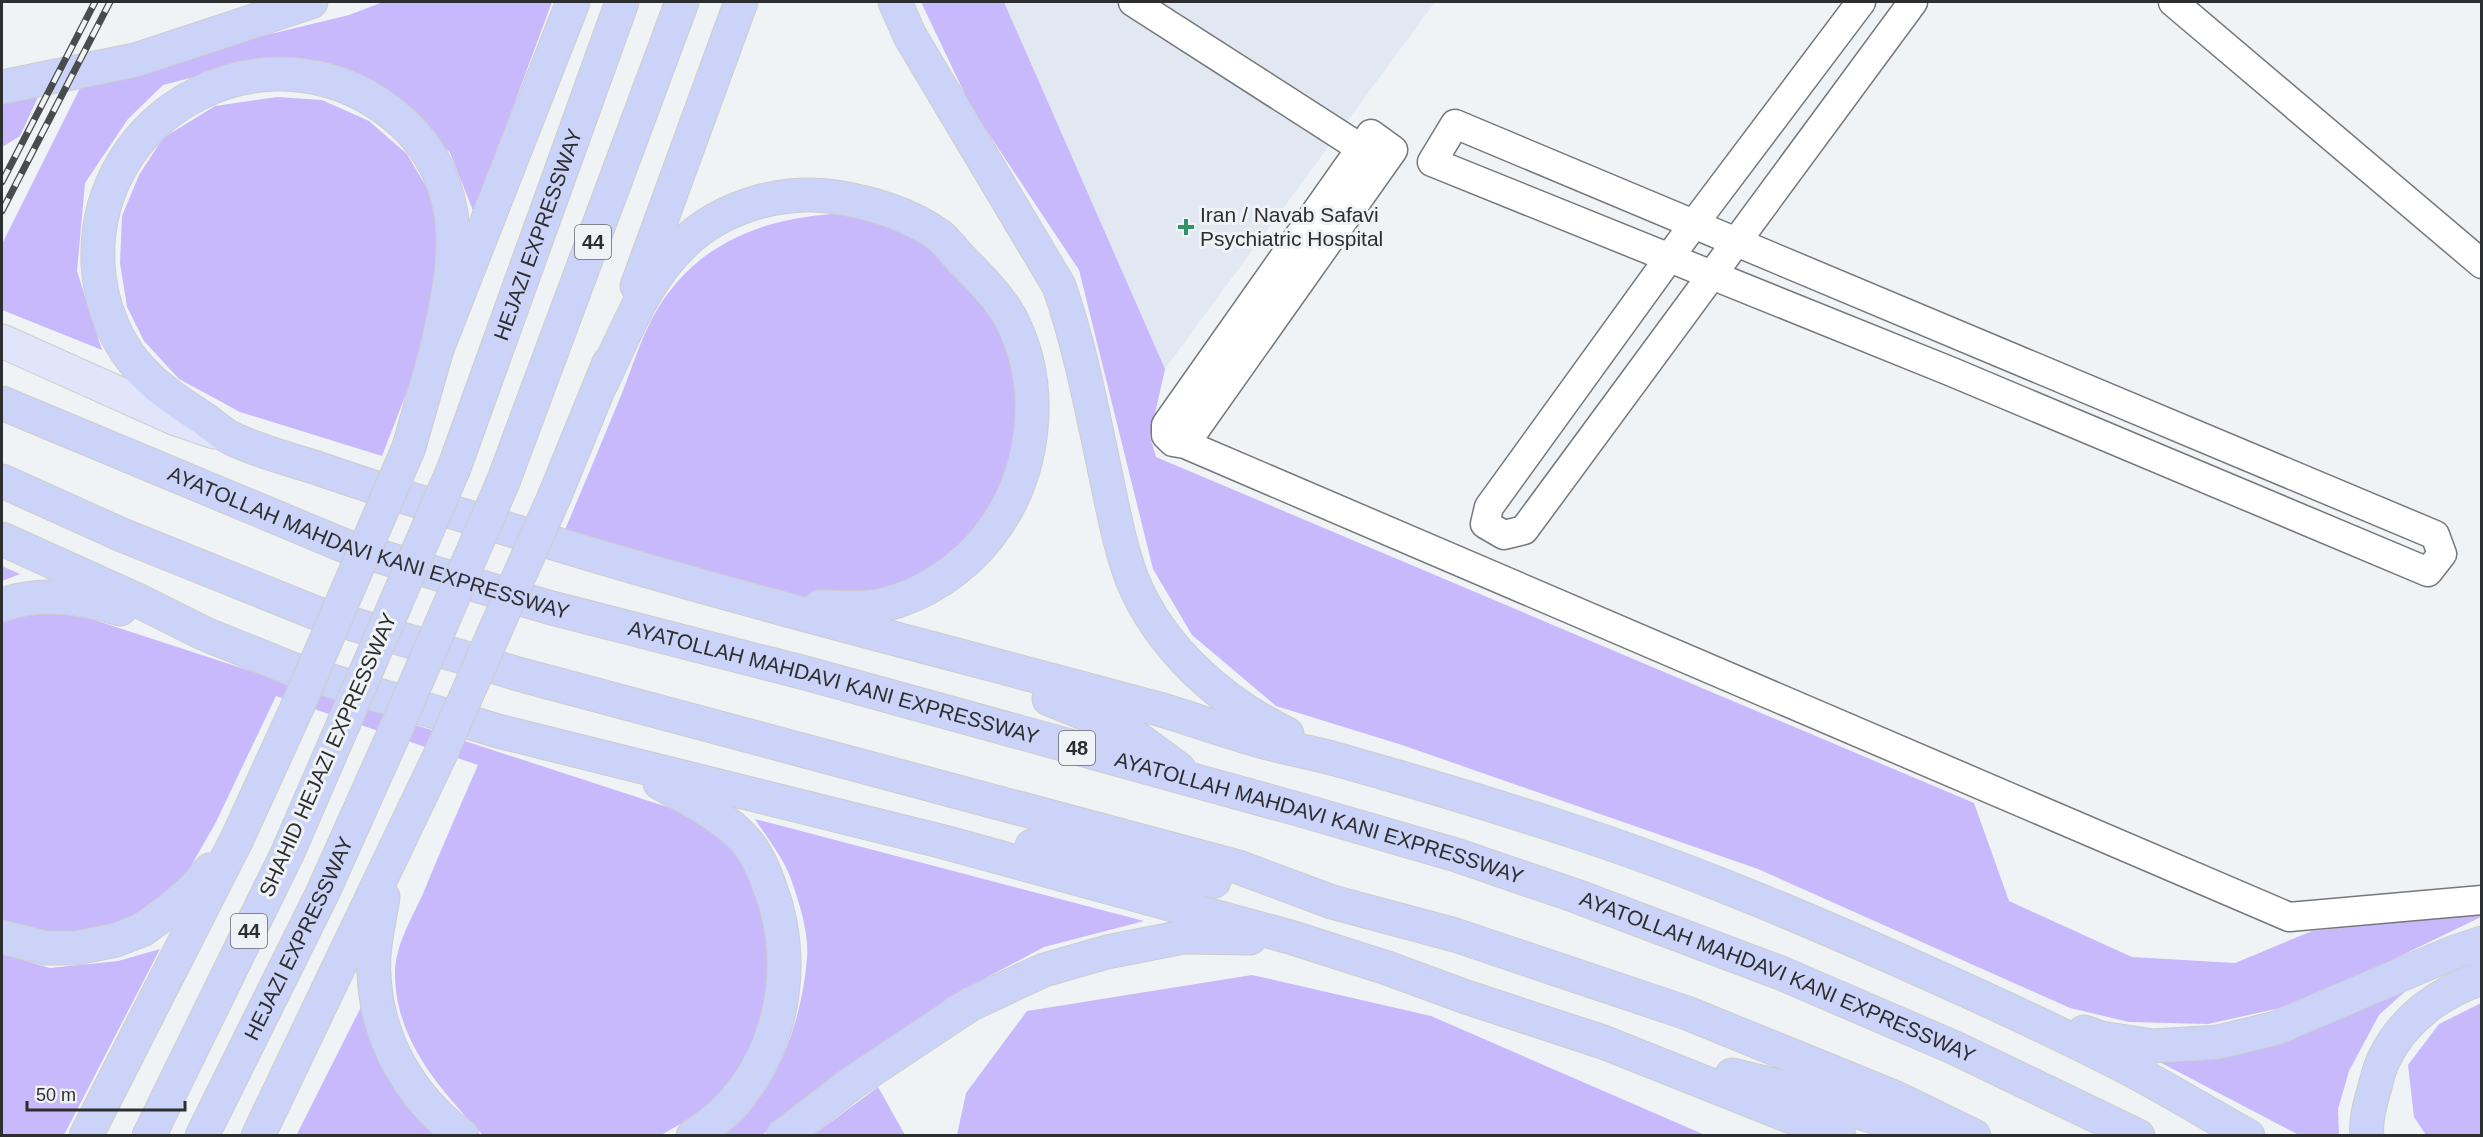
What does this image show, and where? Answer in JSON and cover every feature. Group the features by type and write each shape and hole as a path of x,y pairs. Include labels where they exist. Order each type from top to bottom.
{"highway":[{"path":"2,87 135,60 310,2"},
{"path":"86,1136 237,839 296,710 409,447 437,350 573,2"},
{"name":"HEJAZI EXPRESSWAY","path":"454,468 622,2"},
{"name":"HEJAZI EXPRESSWAY","path":"202,1136 324,892 503,482 682,2"},
{"path":"258,1136 441,753 555,495 602,382 741,2"},
{"path":"895,2 910,36 1059,286 1088,389 1120,541 1133,580 1150,611 1168,640 1191,667 1215,687 1258,720 1340,760"},
{"path":"437,350 453,266 452,217 437,166 428,150 406,124 369,98 317,78 290,75 263,76 224,82 174,106 153,123 126,157 106,199 98,247 101,291 109,315 119,340 145,375 232,439 382,490 575,550 1164,711 1266,743 1340,760 1570,830 1709,880 1831,929 2118,1063 2248,1136"},
{"path":"602,382 650,284 661,269 683,243 718,219 746,205 776,198 814,194 894,211 939,236 987,285 1009,316 1022,346 1030,374 1032,424 1027,458 1004,514 982,545 961,565 931,585 900,600 863,608 782,608"},
{"name":"AYATOLLAH MAHDAVI KANI EXPRESSWAY","path":"2,403 345,546 548,607 809,674 1456,855 1575,896 1781,973 1955,1048 2138,1136"},
{"name":"SHAHID HEJAZI EXPRESSWAY","path":"149,1136 288,852 454,468"},
{"path":"2,481 122,536 316,613 518,674 1238,867 1332,902 1455,935 1687,1013 1896,1098 1974,1136"},
{"path":"2,539 137,600 205,634 292,669 498,731 944,842 1290,937 1387,968 1466,998 1539,1020 1639,1056 1839,1136"},
{"path":"2,605 45,597 79,599 109,605 205,634"},
{"path":"947,653 1009,682 1126,729 1195,781"},
{"path":"624,762 721,818 746,842 764,870 780,918 785,978 779,1016 766,1051 750,1081 733,1102 693,1136"},
{"path":"2,937 46,948 76,948 116,940 142,930 194,889 237,839"},
{"path":"944,842 1016,843 1310,900 1332,902"},
{"path":"387,866 373,974 380,1017 386,1038 402,1070 422,1100 462,1136"},
{"path":"783,1136 852,1083 972,1004 1044,970 1107,952 1183,937 1290,937"},
{"path":"1993,1003 2102,1038 2153,1046 2218,1042 2276,1028 2452,953 2481,943"},
{"path":"2367,1136 2372,1097 2383,1060 2399,1032 2438,998 2461,985 2481,978"},
{"path":"1639,1056 1778,1086 1933,1136"},
{"path":"2118,1063 2203,1136"}],"main road":[{"path":"2,341 176,418 232,439"}],"lane":[{"path":"1133,2 1362,149 1231,356 1166,425 1166,435 1173,442 1185,444 2289,917 2481,900"},
{"path":"1861,2 1693,225 1489,507 1485,524 1504,535 1524,530 1913,2"},
{"path":"2173,2 2481,264"},
{"path":"1824,51 1859,74"},
{"path":"1455,124 1693,225 2435,535 2442,554 2428,572 1952,372 1432,162 1455,124"},
{"path":"1952,372 1965,338"},
{"path":"1554,417 1593,436"}],"shaded area":[{"path":"383,2 552,2 474,213 450,153 410,107 252,62 163,85 128,119 85,183 77,271 102,350 2,310 2,244 82,84 349,15"},
{"path":"921,2 1004,2 1165,369 1150,436 1156,457 1974,803 2009,901 2132,957 2235,963 2312,931 2481,914 2481,917 2303,1003 2208,1024 2129,1022 2070,1008 1758,869 1402,745 1276,706 1192,635 1153,569 1079,270 971,107"},
{"name":"Iran / Navab Safavi Psychiatric Hospital","path":"1004,2 1435,2 1165,369"},
{"path":"39,95 20,136 2,147 2,100"},
{"path":"277,97 322,100 369,121 407,154 431,195 447,243 437,314 382,456 240,412 179,379 144,341 127,307 120,263 122,216 139,175 163,138 215,106"},
{"path":"833,214 873,220 909,233 981,288 1025,387 1002,506 915,587 819,599 800,596 564,532 644,335 669,293 686,272 729,241 753,230 778,222"},
{"path":"2,566 20,574 2,581"},
{"path":"64,610 701,818 740,853 764,902 774,961 764,1011 742,1069 700,1113 661,1135 482,1134 436,1081 411,1042 397,997 395,973 404,933 478,765 276,696 216,822 179,887 123,925 53,936 2,925 2,617"},
{"path":"755,819 1144,921 1044,947 948,998 762,1135 723,1136 758,1100 783,1056 799,1007 807,958 805,929 792,882 780,857"},
{"path":"160,949 64,1135 2,1135 2,954 50,968 118,961"},
{"path":"1252,975 1431,1016 1705,1135 957,1135 966,1093 1027,1011"},
{"path":"2420,978 2379,1015 2349,1071 2338,1109 2339,1135 2299,1135 2146,1055"},
{"path":"2481,1003 2481,1135 2426,1135 2414,1117 2408,1065 2439,1024"},
{"path":"361,1007 405,1105 437,1135 296,1136"},
{"path":"878,1087 905,1135 813,1135"}],"railway":[{"path":"2,182 95,2"},
{"path":"2,211 110,2"}],"place":[{"name":"Iran / Navab Safavi Psychiatric Hospital","path":"1186,227"}]}
